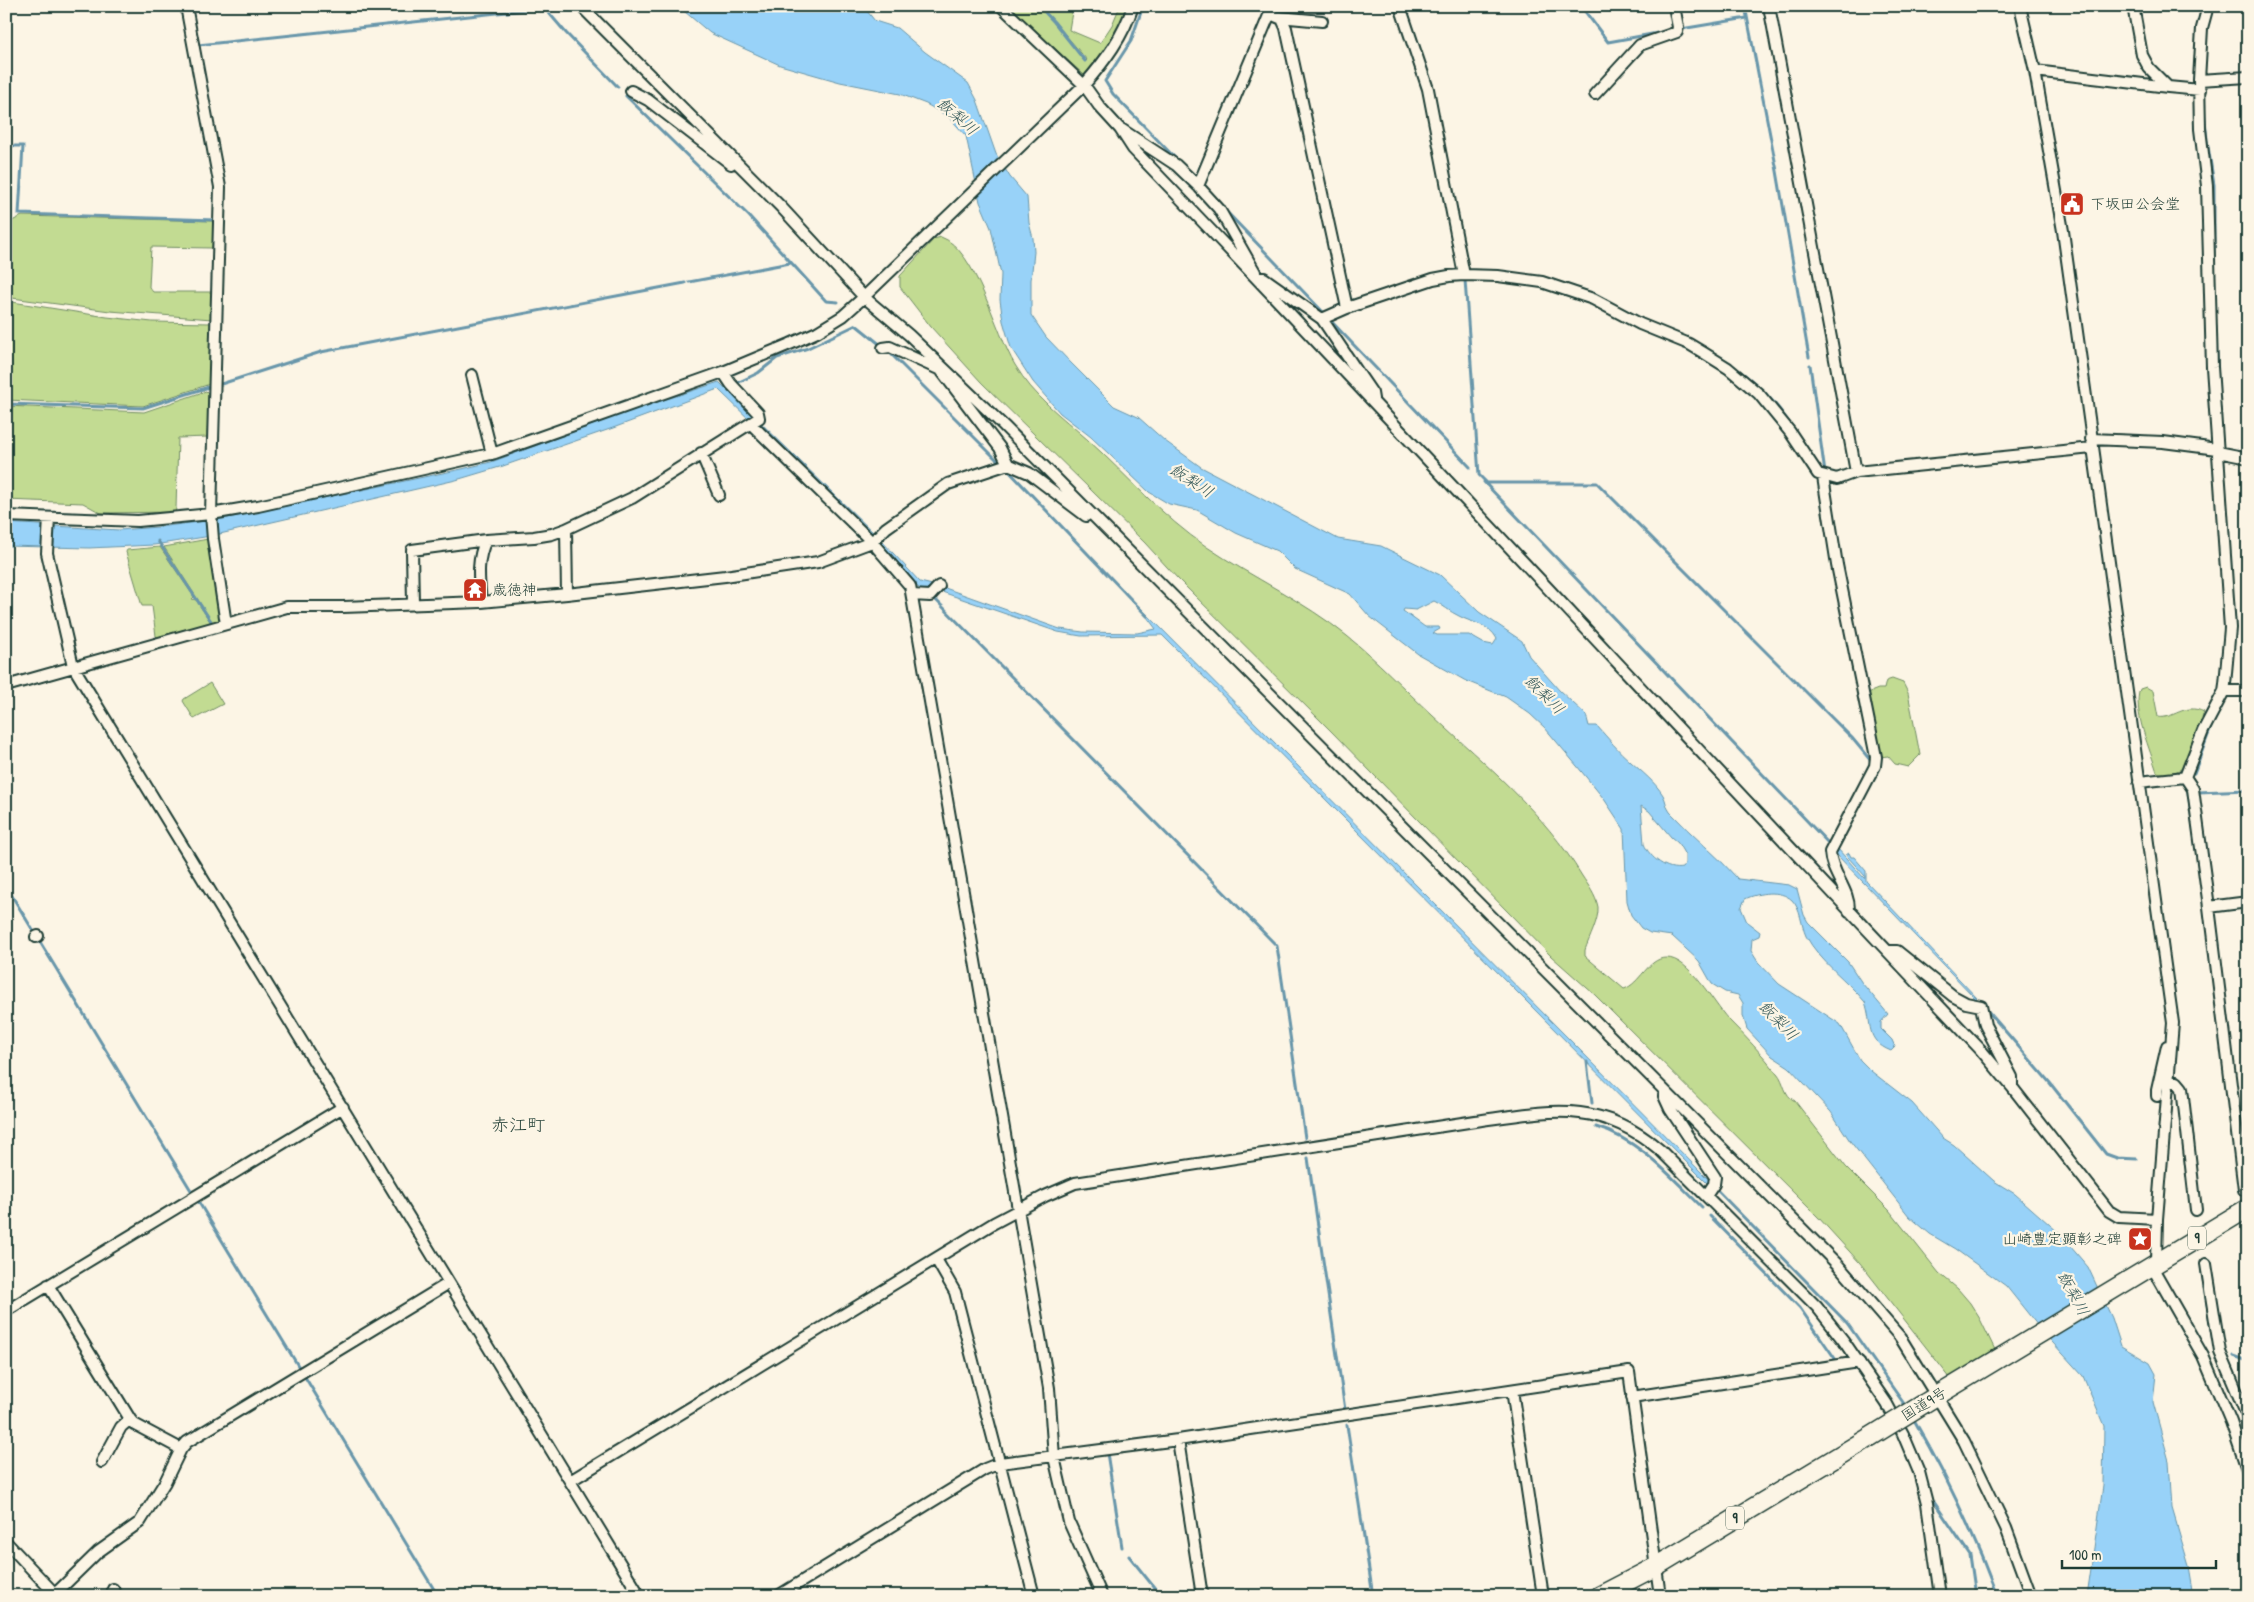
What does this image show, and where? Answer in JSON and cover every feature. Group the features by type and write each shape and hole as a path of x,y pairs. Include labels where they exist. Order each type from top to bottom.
{"highway":[{"name":"国道9号","path":"1599,1596 1655,1567 2248,1208"}],"street":[{"path":"186,6 220,188 212,516 213,539 226,624"},
{"path":"581,6 744,169 866,295 1093,516 1844,1272 1900,1337 1934,1398 1984,1479 2006,1528 2031,1596"},
{"path":"1002,6 1084,85 1134,149 1980,1049 2109,1211 2119,1217 2157,1219"},
{"path":"6,516 49,521 138,521 212,516 492,454 723,372 817,332 843,316 866,295 1084,85 1110,52 1126,25 1133,6"},
{"path":"1400,6 1428,89 1464,275"},
{"path":"1595,94 1640,45 1677,32 1674,6"},
{"path":"1769,6 1856,472"},
{"path":"2020,6 2035,71 2063,231 2172,1018 2169,1082 2151,1265 2203,1356 2231,1422 2248,1472"},
{"path":"2133,6 2142,55 2149,68 2168,87"},
{"path":"2185,777 2203,731 2224,691 2230,628 2209,285 2207,186 2200,129 2202,28 2208,6"},
{"path":"1274,12 1284,21 1286,28 1348,308"},
{"path":"1274,12 1322,21"},
{"path":"1198,186 1274,12"},
{"path":"2035,71 2168,87 2248,77"},
{"path":"631,91 648,100 739,171 744,169"},
{"path":"1120,129 1176,165 1198,186 1219,209 1254,268 1257,278"},
{"path":"1322,319 1348,308 1433,279 1464,275 1498,276 1542,282 1593,299 1640,324 1689,344 1728,368 1759,394 1790,432 1813,468 1823,477 1837,479 1856,472 2091,443 2163,442 2218,450 2248,458"},
{"path":"1257,278 1264,278 1322,319 1372,393 1374,404"},
{"path":"884,348 898,350 941,368 1000,448 1008,464 1028,473 1086,516 1093,516"},
{"path":"413,604 412,550 486,540 534,537 566,529 632,498 701,453 754,422 758,413 731,384 723,372"},
{"path":"472,374 492,454"},
{"path":"754,422 874,539 907,581 912,595 1049,1388 1054,1457 1069,1522 1102,1596"},
{"path":"701,453 719,495"},
{"path":"6,686 287,607 343,608 481,602 725,576 818,562 874,539 942,488 1008,464"},
{"path":"1823,477 1838,565 1876,757 1874,766 1830,852 1834,867 1849,902 1849,911"},
{"path":"49,521 48,548 73,666 640,1596"},
{"path":"566,529 566,594"},
{"path":"481,602 478,564 486,540"},
{"path":"912,595 935,592"},
{"path":"2224,691 2248,690"},
{"path":"2139,782 2185,777"},
{"path":"2185,777 2193,789 2210,907 2244,1190"},
{"path":"2210,907 2248,902"},
{"path":"1888,951 1897,951 1960,1000 1981,1006 1985,1024 2012,1077 2012,1087"},
{"path":"2157,1096 2156,1090 2172,1033"},
{"path":"2169,1082 2178,1082 2182,1088 2196,1210"},
{"path":"1666,1092 1664,1096 1670,1109 1715,1177 1714,1184 1706,1196"},
{"path":"6,1310 343,1107"},
{"path":"570,1481 1017,1211 1044,1196 1075,1183 1475,1121 1576,1111 1602,1116 1637,1132 1660,1150 1817,1308 1859,1362 1903,1434 1919,1472 1927,1502 1940,1596"},
{"path":"936,1259 955,1292 1034,1596"},
{"path":"2206,1264 2220,1352 2248,1418"},
{"path":"6,1542 56,1595 98,1552 140,1522 165,1482 181,1449 187,1442 449,1284"},
{"path":"48,1285 130,1420 181,1449"},
{"path":"1632,1397 1859,1362"},
{"path":"778,1596 985,1468 1000,1462 1054,1457 1178,1440 1629,1372 1660,1596"},
{"path":"1512,1390 1543,1596"},
{"path":"102,1462 121,1427 130,1420"},
{"path":"1178,1440 1202,1596"}],"green space":[{"path":"1009,6 1038,6 1085,62 1087,60 1041,6 1073,6 1069,30 1100,43 1112,25 1120,6 1127,6 1115,34 1103,55 1097,64 1084,75"},
{"path":"22,216 212,221 214,223 212,248 151,247 149,287 153,292 212,292 212,319 110,311 12,298 9,294 8,279 11,275 12,221"},
{"path":"941,237 953,245 965,258 984,294 1015,365 1048,406 1088,440 1190,535 1224,558 1331,623 1358,645 1532,810 1567,853 1596,899 1598,907 1597,918 1585,950 1585,956 1624,989 1635,982 1649,966 1660,959 1675,960 1692,973 1728,1019 1777,1073 1788,1095 1795,1101 1846,1167 1889,1210 1939,1273 1958,1289 1970,1303 1998,1356 1954,1383 1860,1263 1818,1217 1595,995 1551,956 1331,731 1178,579 1145,543 981,382 931,327 900,287 900,276 934,239"},
{"path":"6,301 152,322 211,323 210,384 143,406 6,400"},
{"path":"206,391 208,393 208,437 178,438 175,512 101,513 83,503 6,500 6,406 144,412"},
{"path":"208,539 223,620 213,623 164,547"},
{"path":"160,547 194,597 192,599 196,600 211,623 210,625 158,638 156,636 152,606 142,606 126,552 127,550"},
{"path":"1892,679 1903,683 1908,693 1920,755 1908,767 1895,764 1888,756 1880,757 1868,693 1884,689 1886,681"},
{"path":"210,683 223,704 194,719 183,701"},
{"path":"2146,687 2153,691 2158,717 2169,716 2190,709 2204,712 2184,766 2175,772 2157,772 2143,731 2138,698 2140,689"}],"water":[{"name":"飯梨川","path":"678,6 863,6 875,21 897,28 925,52 968,83 977,100 996,154 1010,177 1027,197 1034,252 1031,280 1031,315 1046,337 1114,406 1138,417 1165,441 1201,467 1338,539 1381,546 1440,575 1479,612 1522,641 1529,656 1559,690 1586,715 1589,726 1597,726 1652,781 1663,795 1670,812 1738,879 1789,885 1797,889 1804,915 1808,922 1848,962 1862,983 1888,1014 1881,1022 1881,1029 1892,1040 1895,1047 1891,1051 1882,1047 1877,1042 1871,1031 1865,1002 1826,963 1812,945 1806,936 1795,904 1792,900 1781,894 1756,895 1745,899 1741,908 1747,922 1760,932 1759,936 1752,939 1751,951 1758,962 1779,984 1840,1024 1860,1060 1871,1071 1912,1103 1943,1138 1954,1145 1994,1181 2015,1194 2058,1232 2088,1267 2101,1295 2042,1331 2006,1286 1955,1249 1930,1234 1909,1216 1850,1141 1831,1112 1789,1067 1772,1056 1747,1029 1743,1016 1743,1003 1738,995 1725,992 1712,984 1699,961 1672,936 1650,933 1641,928 1631,915 1627,901 1624,829 1604,799 1545,728 1530,714 1506,697 1466,681 1418,654 1369,616 1350,594 1295,569 1277,551 1236,533 1197,510 1169,504 1149,492 1091,437 1060,413 1033,382 1011,348 1003,321 1000,300 1001,274 991,228 980,202 966,136 949,117 926,104 900,94 840,82 780,65 710,33","holes":["1434,601 1490,630 1497,639 1493,645 1483,643 1469,635 1437,635 1433,633 1440,629 1439,627 1425,627 1403,611 1404,609 1416,610","1641,806 1649,811 1678,843 1685,855 1685,864 1682,868 1665,865 1650,854 1644,844"]},
{"path":"719,382 880,539 920,582 945,588 1060,629 1083,632 1137,633 1156,629 1138,605 1712,1183 1710,1186 1162,635 1081,636 1058,632 942,592 935,590 928,594 916,586 885,552 718,389 613,428 456,480 211,536 154,545 89,548 6,546 6,523 119,530 158,527 223,519 462,469 491,462 633,410"},
{"path":"1837,848 1864,878 1865,876 1846,855 1849,853 1851,857 1854,857 1866,871 1866,881 1976,999 1835,853"},
{"path":"2102,1297 2112,1318 2121,1346 2150,1363 2156,1374 2153,1402 2169,1461 2172,1508 2189,1566 2194,1596 2087,1596 2103,1486 2104,1426 2083,1376 2043,1332"}],"waterway":[{"path":"543,6 618,87"},
{"path":"1039,6 1085,61"},
{"path":"1143,6 1131,41 1105,81 1113,94 1179,162"},
{"path":"1581,6 1608,42 1663,32"},
{"path":"1745,6 1777,171 1809,357"},
{"path":"198,45 545,8"},
{"path":"1681,29 1747,18"},
{"path":"626,96 749,216 826,301 838,302"},
{"path":"2204,110 2214,185 2214,255"},
{"path":"6,146 23,146 19,214 216,220"},
{"path":"1223,208 1323,312"},
{"path":"2057,224 2074,344"},
{"path":"689,282 790,263"},
{"path":"1465,280 1479,475 1487,483 1597,483 1852,738 1871,761"},
{"path":"218,385 321,352 685,283"},
{"path":"1594,294 1641,319"},
{"path":"1330,320 1470,467"},
{"path":"735,384 758,373 777,358 808,348 856,325 882,346"},
{"path":"887,350 999,462"},
{"path":"2217,353 2218,389"},
{"path":"1810,365 1825,473"},
{"path":"1735,368 1755,383 1773,401 1802,442"},
{"path":"6,404 143,408 212,386"},
{"path":"1005,467 1147,616"},
{"path":"1484,482 1830,845"},
{"path":"158,541 213,624"},
{"path":"932,596 1277,946 1305,1138"},
{"path":"2230,688 2233,646"},
{"path":"2194,773 2211,727"},
{"path":"2187,786 2199,867"},
{"path":"2198,792 2248,790"},
{"path":"6,886 192,1192"},
{"path":"1987,1010 2050,1083 2106,1154 2117,1158 2137,1159"},
{"path":"1587,1062 1592,1103"},
{"path":"1596,1127 1627,1141 1654,1160 1702,1207"},
{"path":"1308,1158 1345,1410"},
{"path":"1715,1188 1847,1323 1907,1408"},
{"path":"2241,1190 2242,1204"},
{"path":"198,1201 300,1369"},
{"path":"1710,1216 1800,1308 1836,1360"},
{"path":"2244,1218 2248,1251"},
{"path":"2246,1248 2248,1265"},
{"path":"2202,1273 2213,1341"},
{"path":"2234,1356 2248,1361"},
{"path":"305,1377 438,1596"},
{"path":"1913,1418 1959,1505 1997,1596"},
{"path":"1347,1425 1373,1596"},
{"path":"1107,1453 1122,1547"},
{"path":"1934,1502 1970,1555 1976,1596"},
{"path":"1129,1556 1161,1596"}],"tunnel":[{"path":"2244,1190 2248,1224"}],"place":[{"name":"下坂田公会堂","path":"2072,204"},
{"name":"歳徳神","path":"475,590"},
{"name":"山崎豊定顕彰之碑","path":"2140,1239"}],"district":[{"name":"赤江町","path":"518,1125"}]}
